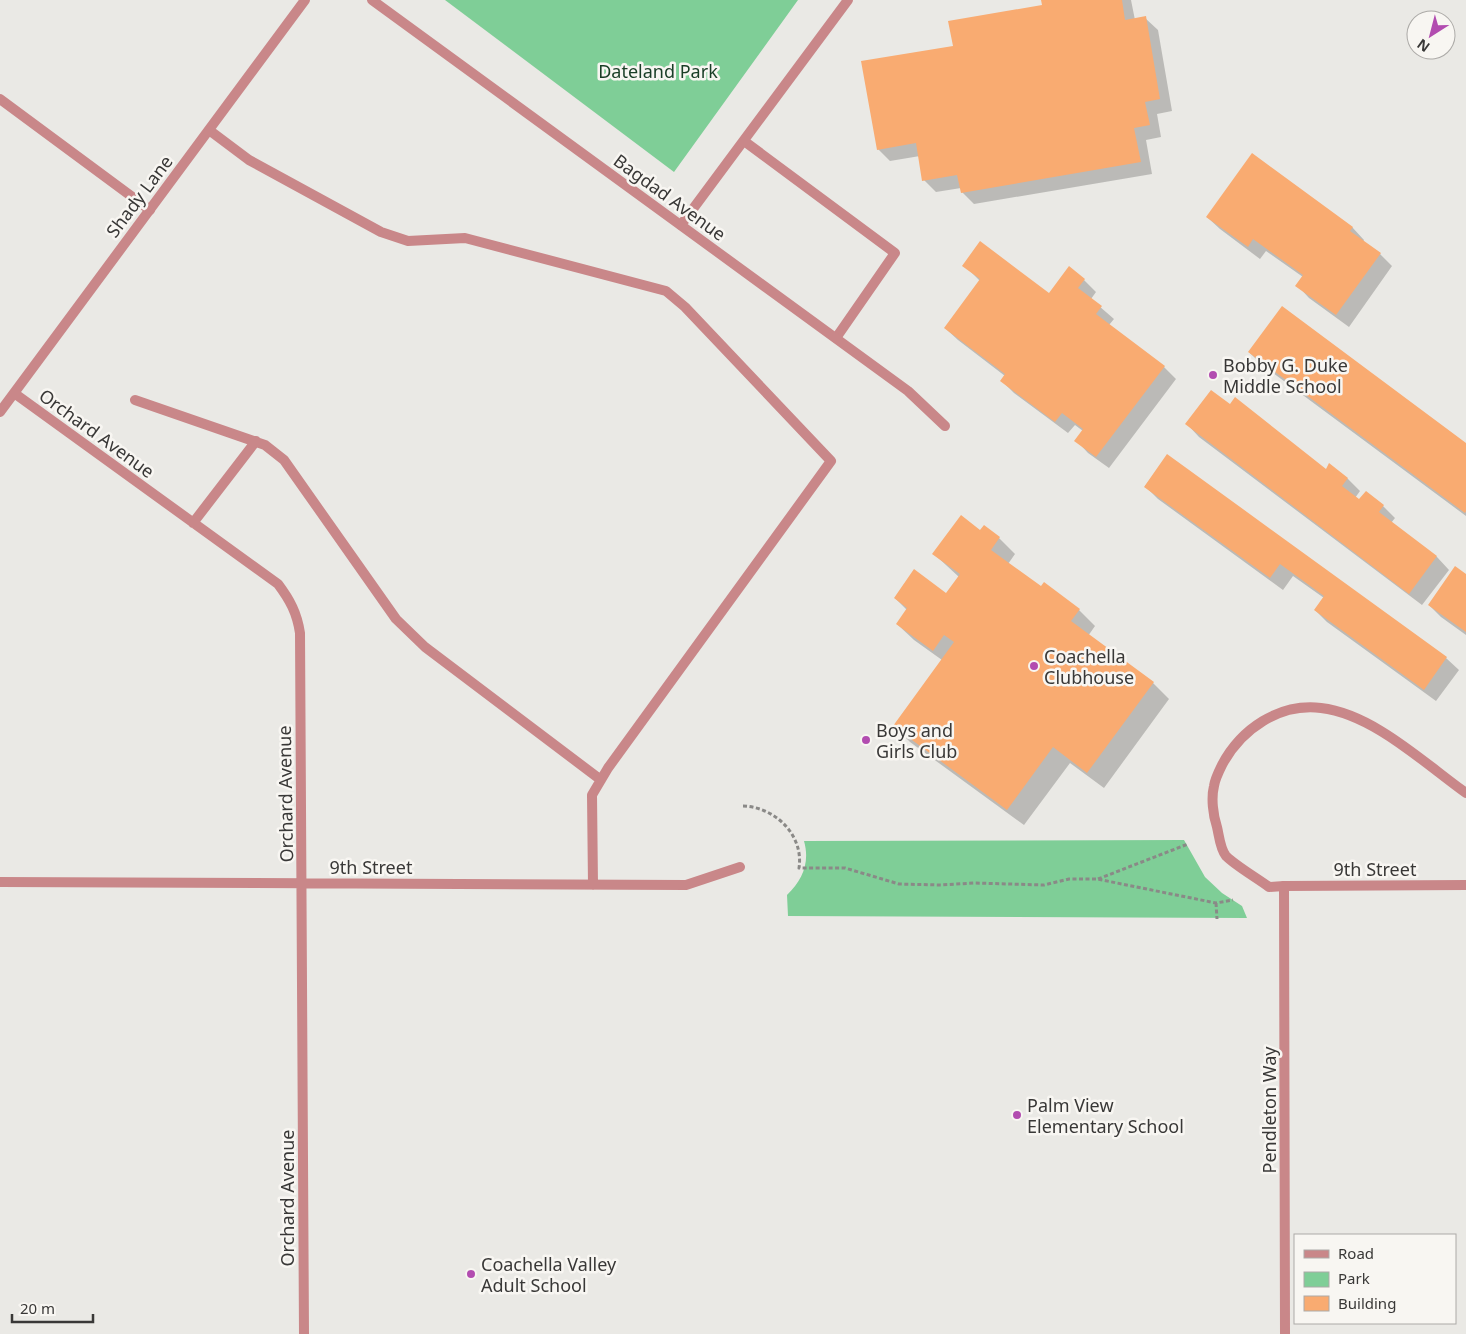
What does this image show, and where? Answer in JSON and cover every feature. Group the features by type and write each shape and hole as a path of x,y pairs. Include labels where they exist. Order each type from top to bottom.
{"street":[{"name":"Shady Lane","path":"0,412 305,0"},
{"name":"Bagdad Avenue","path":"372,0 908,391 945,426"},
{"path":"681,225 848,0"},
{"path":"0,99 150,210"},
{"path":"209,130 248,160 381,232 408,241 465,238 666,291 685,307 831,461 614,760 592,795 593,885"},
{"path":"744,141 894,253 836,338"},
{"name":"Orchard Avenue","path":"14,393 278,584 290,600 297,617 300,633 304,1334"},
{"path":"134,400 256,441 265,445 284,460 396,619 425,647 601,780"},
{"path":"193,523 256,441"},
{"name":"9th Street","path":"1466,793 1382,731 1354,716 1320,708 1296,709 1275,714 1255,725 1240,738 1228,754 1214,786 1213,805 1225,855 1269,887 1466,885"},
{"name":"9th Street","path":"0,882 686,885 740,867"},
{"name":"Pendleton Way","path":"1284,886 1285,1334"}],"path":[{"path":"743,806 760,808 783,822 793,835 799,849 799,868 845,868 899,884 941,885 974,883 1044,885 1069,879 1097,879 1216,903 1233,900"},
{"path":"1097,879 1188,844"},
{"path":"1216,903 1217,919"}],"green space":[{"name":"Dateland Park","path":"445,0 798,0 674,172"},
{"path":"1184,840 1205,877 1222,893 1242,906 1247,918 788,916 787,895 793,889 804,870 806,849 804,841"}],"building":[{"path":"1041,0 1122,0 1125,20 1146,16 1160,99 1145,102 1150,125 1134,128 1141,162 961,193 957,175 922,181 916,143 877,150 861,61 953,46 948,21 1042,5"},
{"path":"1252,153 1353,227 1350,231 1381,253 1336,315 1295,286 1303,275 1253,239 1248,247 1206,217"},
{"path":"980,241 1049,293 1069,266 1085,279 1078,288 1102,306 1096,314 1165,366 1096,457 1074,441 1083,429 1062,413 1055,422 1000,381 1005,374 944,328 980,279 962,266"},
{"path":"1282,306 1466,443 1465,513 1248,352"},
{"path":"1211,390 1230,404 1235,397 1326,469 1329,463 1348,478 1342,486 1359,499 1366,491 1384,505 1379,512 1437,556 1409,594 1185,424"},
{"path":"1167,454 1447,657 1424,690 1314,610 1324,596 1280,564 1270,578 1144,487"},
{"name":"Coachella Clubhouse","path":"961,515 980,530 984,525 1000,537 991,550 1041,586 1044,582 1080,609 1071,621 1154,682 1087,773 1053,747 1007,810 893,726 954,642 944,635 933,651 896,624 907,608 894,598 914,569 946,593 960,574 932,554"},
{"path":"1455,566 1466,574 1466,632 1428,605"}],"place":[{"name":"Bobby G. Duke Middle School","path":"1213,375"},
{"name":"Coachella Clubhouse","path":"1034,666"},
{"name":"Boys and Girls Club","path":"866,740"},
{"name":"Palm View Elementary School","path":"1017,1115"},
{"name":"Coachella Valley Adult School","path":"471,1274"}]}
